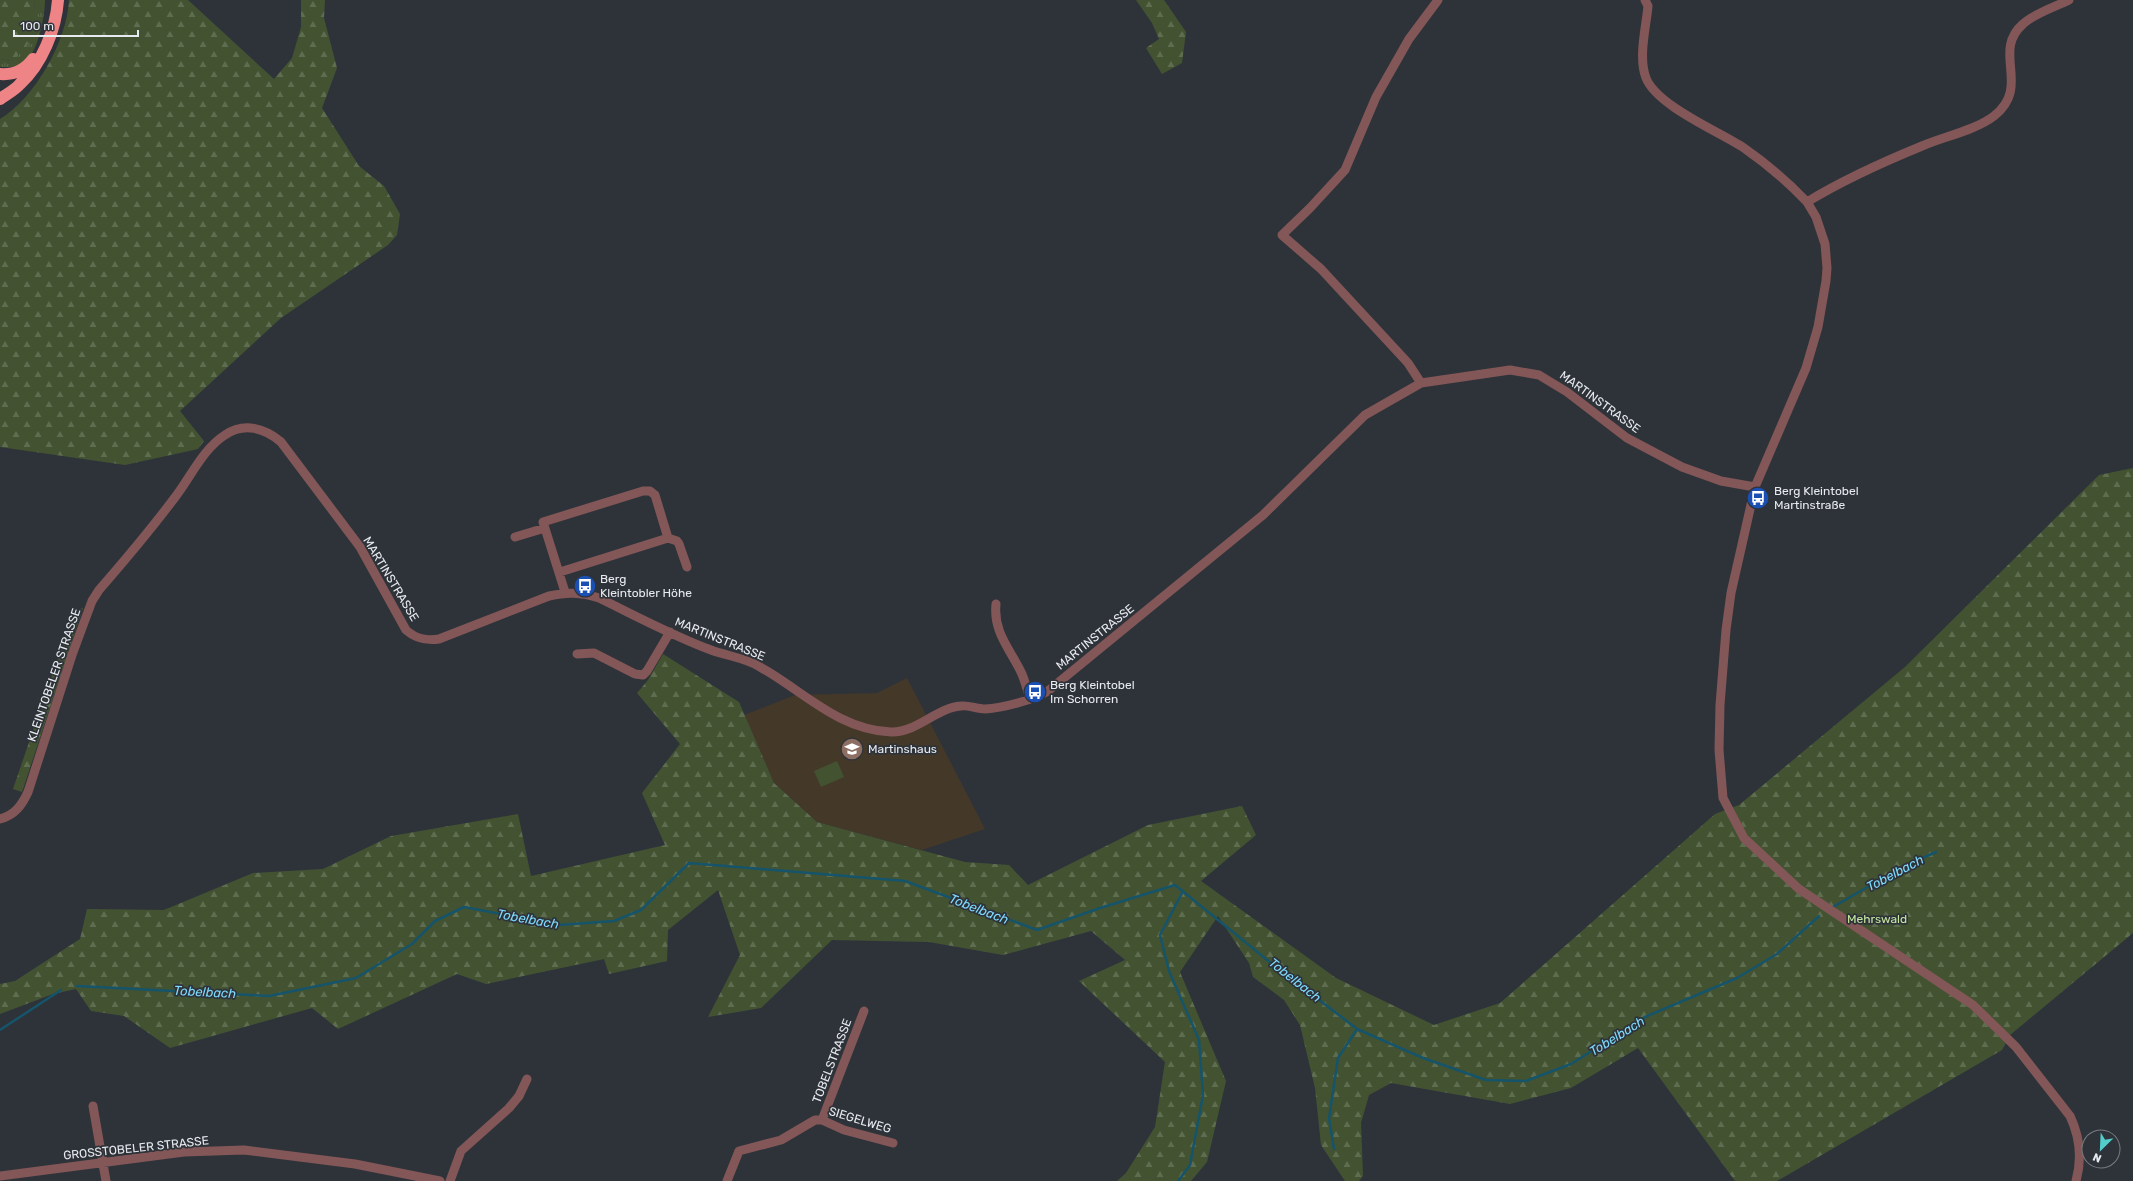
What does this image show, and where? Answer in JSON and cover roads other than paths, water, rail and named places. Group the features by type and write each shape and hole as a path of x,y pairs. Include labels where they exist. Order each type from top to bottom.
{"highway":[{"path":"0,96 36,56 48,28 52,0"},
{"path":"0,96 20,85 40,59 52,31 58,0"},
{"path":"0,74 14,73 28,66"}],"street":[{"path":"1421,383 1408,363 1326,274 1282,235 1315,204 1345,170 1376,97 1409,39 1438,0"},
{"path":"1646,0 1648,6 1643,60 1646,78 1656,94 1743,148 1772,169 1807,202 1816,217 1825,244 1827,268 1823,302 1806,368 1755,487 1731,593 1726,630 1719,750 1722,798 1744,838 1799,889 1973,1005 2016,1047 2070,1116 2075,1126 2080,1155 2076,1181"},
{"path":"1807,202 1921,147 1983,123 1994,116 2010,96 2013,85 2009,54 2012,37 2024,23 2069,0"},
{"name":"MARTINSTRASSE","path":"213,445 235,430 251,427 272,434 281,442 360,547 406,630 416,638 430,640 439,639 549,596 565,592 584,593 599,598 711,650 759,666 813,704 842,718 869,728 889,732 905,730 951,707 962,705 985,709 1030,699 1048,691 1263,515 1365,415 1421,383 1510,370 1539,375 1567,392 1627,438 1682,467 1721,481 1755,487"},
{"name":"KLEINTOBELER STRASSE","path":"0,819 12,814 19,808 28,792 72,655 92,602 99,590 156,523 213,445"},
{"path":"565,592 560,572 543,522 643,491 650,491 655,495 668,538"},
{"path":"515,537 545,528"},
{"path":"560,572 668,538 677,541 679,544 687,567"},
{"path":"996,604 996,623 1004,644 1022,673 1030,699"},
{"path":"577,654 594,653 635,674 643,675 647,671 670,632"},
{"name":"TOBELSTRASSE","path":"822,1120 864,1011"},
{"path":"450,1181 461,1151 509,1108 519,1096 527,1079"},
{"path":"93,1106 106,1181"},
{"name":"SIEGELWEG","path":"727,1181 739,1151 781,1140 815,1120 822,1120 844,1130 893,1143"},
{"name":"GROSSTOBELER STRASSE","path":"5,1177 103,1162 184,1152 244,1150 355,1164 440,1181"}],"waterway":[{"name":"Tobelbach","path":"1833,907 1902,867 1936,852"},
{"name":"Tobelbach","path":"77,986 269,996 356,978 412,944 435,921 464,907 558,925 614,921 641,910 689,863 905,881 1037,930 1100,908 1175,885 1266,959 1357,1029 1423,1058 1486,1080 1526,1081 1571,1064 1645,1017 1737,978 1777,954 1819,916"},
{"path":"1178,1181 1190,1165 1203,1095 1199,1040 1169,971 1160,935 1183,891"},
{"name":"Tobelbach","path":"0,1030 61,990"},
{"path":"1334,1149 1329,1118 1338,1058 1357,1029"}],"place":[{"name":"Berg Kleintobel Martinstraße","path":"1758,498"},
{"name":"Berg Kleintobler Höhe","path":"585,586"},
{"name":"Berg Kleintobel Im Schorren","path":"1035,692"},
{"name":"Martinshaus","path":"852,749"}],"park label":[{"name":"Mehrswald","path":"1877,919"}]}
